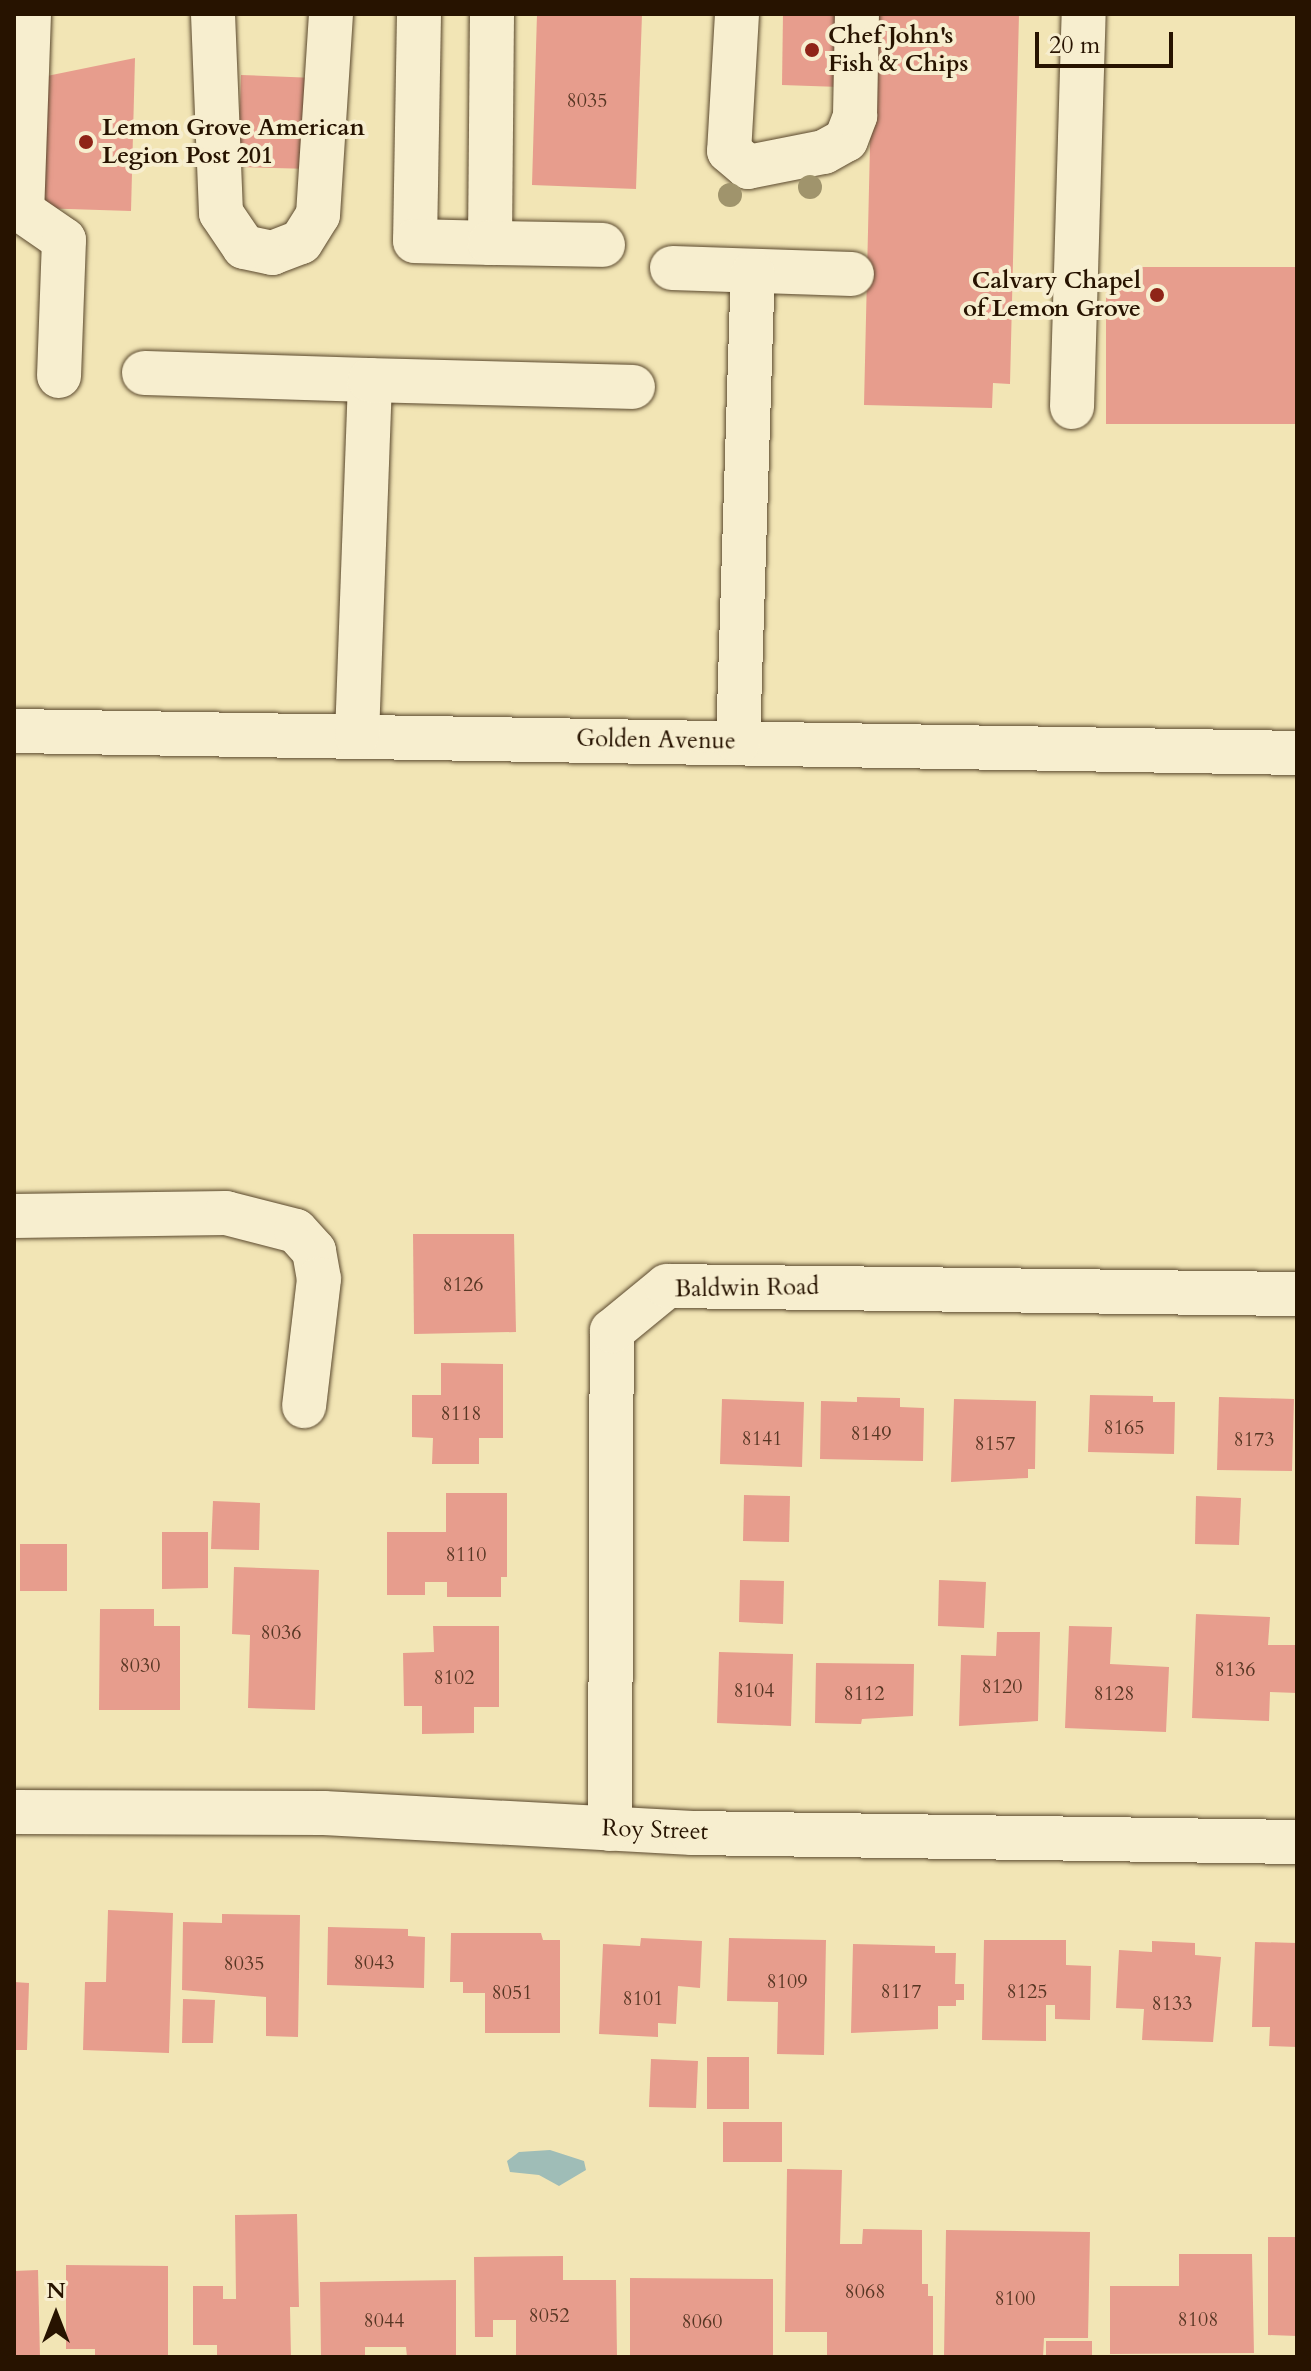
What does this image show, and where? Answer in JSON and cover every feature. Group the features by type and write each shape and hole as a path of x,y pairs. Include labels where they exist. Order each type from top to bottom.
{"street":[{"path":"29,14 22,211 64,240 59,376"},
{"path":"213,14 221,213 244,247 272,253 301,242 318,215 331,14"},
{"path":"419,14 415,241 603,245"},
{"path":"490,243 492,14"},
{"path":"737,14 729,151 748,167 824,152 846,140 855,116 857,14"},
{"path":"1072,407 1084,14"},
{"path":"672,268 852,274"},
{"path":"738,742 753,273"},
{"path":"144,373 633,387"},
{"path":"357,736 370,380"},
{"name":"Golden Avenue","path":"14,731 1297,753"},
{"path":"14,1216 226,1213 296,1231 314,1251 319,1279 304,1406"},
{"name":"Baldwin Road","path":"610,1829 612,1331 667,1286 1297,1294"},
{"name":"Roy Street","path":"14,1812 324,1813 610,1829 1297,1842"}],"water":[{"path":"550,2150 584,2161 586,2170 559,2186 539,2175 510,2172 507,2161 519,2152"}],"building":[{"path":"537,14 642,14 636,189 532,185"},
{"name":"Chef John's Fish & Chips","path":"783,14 842,14 840,87 782,85"},
{"path":"873,14 1019,14 1010,384 993,383 992,408 864,405"},
{"name":"Lemon Grove American Legion Post 201","path":"135,58 131,211 37,208 42,77"},
{"path":"241,75 315,78 312,169 238,167"},
{"path":"1132,267 1297,267 1297,424 1106,424 1106,288 1132,289"},
{"path":"413,1234 514,1234 516,1332 414,1334"},
{"path":"441,1363 503,1364 503,1438 479,1438 479,1464 432,1464 433,1438 412,1437 412,1395 441,1395"},
{"path":"1090,1395 1153,1396 1153,1402 1175,1402 1174,1454 1088,1452"},
{"path":"857,1397 900,1398 900,1407 924,1408 923,1461 820,1459 821,1401 857,1402"},
{"path":"1219,1397 1294,1399 1292,1471 1217,1470"},
{"path":"722,1399 804,1402 802,1467 720,1464"},
{"path":"954,1399 1036,1401 1035,1469 1028,1469 1028,1478 951,1482"},
{"path":"446,1493 507,1493 507,1577 501,1577 501,1597 447,1597 447,1582 425,1582 425,1595 387,1595 387,1532 446,1532"},
{"path":"744,1495 790,1496 789,1542 743,1541"},
{"path":"1196,1496 1241,1498 1239,1545 1195,1544"},
{"path":"213,1501 260,1503 259,1550 211,1549"},
{"path":"162,1532 208,1532 208,1588 162,1589"},
{"path":"20,1544 67,1544 67,1591 20,1591"},
{"path":"234,1567 319,1570 315,1710 248,1708 250,1635 232,1634"},
{"path":"740,1580 784,1581 783,1624 739,1622"},
{"path":"939,1580 986,1582 984,1628 938,1626"},
{"path":"100,1609 154,1609 154,1626 180,1626 180,1710 99,1710"},
{"path":"1196,1614 1270,1617 1268,1645 1297,1645 1297,1693 1270,1692 1269,1721 1192,1718"},
{"path":"433,1626 499,1626 499,1707 474,1707 474,1733 422,1734 422,1706 404,1706 403,1653 434,1652"},
{"path":"1069,1626 1112,1627 1110,1664 1169,1667 1166,1732 1065,1728"},
{"path":"997,1632 1040,1632 1038,1721 959,1726 961,1655 996,1656"},
{"path":"719,1652 793,1654 791,1726 717,1723"},
{"path":"816,1663 914,1664 913,1716 862,1719 861,1724 815,1723"},
{"path":"108,1910 173,1913 169,2053 83,2050 85,1982 106,1982"},
{"path":"222,1914 300,1915 298,2037 266,2036 266,1997 182,1990 183,1922 222,1923"},
{"path":"328,1927 408,1929 408,1936 425,1937 424,1988 327,1985"},
{"path":"451,1933 541,1933 543,1940 560,1940 560,2033 485,2033 485,1993 463,1993 463,1982 450,1982"},
{"path":"641,1938 702,1941 700,1988 678,1986 676,2024 658,2023 658,2037 599,2034 603,1944 640,1946"},
{"path":"729,1938 826,1940 824,2055 777,2054 778,2002 727,2001"},
{"path":"984,1940 1066,1940 1066,1965 1091,1966 1090,2020 1055,2019 1055,2005 1046,2005 1046,2041 982,2040"},
{"path":"1152,1941 1195,1943 1195,1955 1221,1957 1213,2042 1142,2040 1144,2009 1116,2008 1119,1950 1152,1952"},
{"path":"1255,1942 1297,1943 1297,2047 1269,2046 1270,2027 1252,2027"},
{"path":"853,1944 935,1946 935,1953 956,1953 955,1984 964,1984 964,2000 956,2000 956,2006 938,2006 938,2029 851,2033"},
{"path":"14,1982 29,1983 27,2050 14,2050"},
{"path":"183,1999 215,2000 213,2043 182,2043"},
{"path":"707,2057 749,2057 749,2109 707,2109"},
{"path":"651,2059 698,2061 696,2108 649,2107"},
{"path":"723,2122 782,2122 782,2162 723,2162"},
{"path":"787,2169 842,2170 840,2244 862,2244 863,2229 922,2230 922,2284 928,2284 928,2296 933,2296 933,2357 827,2357 827,2332 785,2332"},
{"path":"297,2214 299,2307 290,2307 291,2357 217,2357 217,2345 193,2345 193,2286 223,2286 223,2299 236,2299 235,2215"},
{"path":"946,2230 1090,2232 1088,2338 1044,2338 1043,2357 944,2357"},
{"path":"1268,2237 1297,2237 1297,2336 1268,2335"},
{"path":"1179,2254 1252,2254 1254,2353 1110,2354 1110,2286 1179,2286"},
{"path":"563,2256 563,2280 616,2280 617,2357 516,2357 516,2320 493,2320 493,2337 475,2337 474,2257"},
{"path":"66,2265 168,2266 168,2357 95,2357 95,2349 66,2349"},
{"path":"38,2270 40,2357 14,2357 14,2271"},
{"path":"630,2278 773,2279 773,2357 630,2357"},
{"path":"456,2280 456,2357 407,2357 406,2347 365,2347 365,2357 321,2357 320,2282"},
{"path":"1046,2341 1092,2341 1092,2357 1046,2357"}],"place":[{"name":"Chef John's Fish & Chips","path":"812,50"},
{"name":"Lemon Grove American Legion Post 201","path":"86,142"},
{"name":"Calvary Chapel of Lemon Grove","path":"1157,295"}]}
